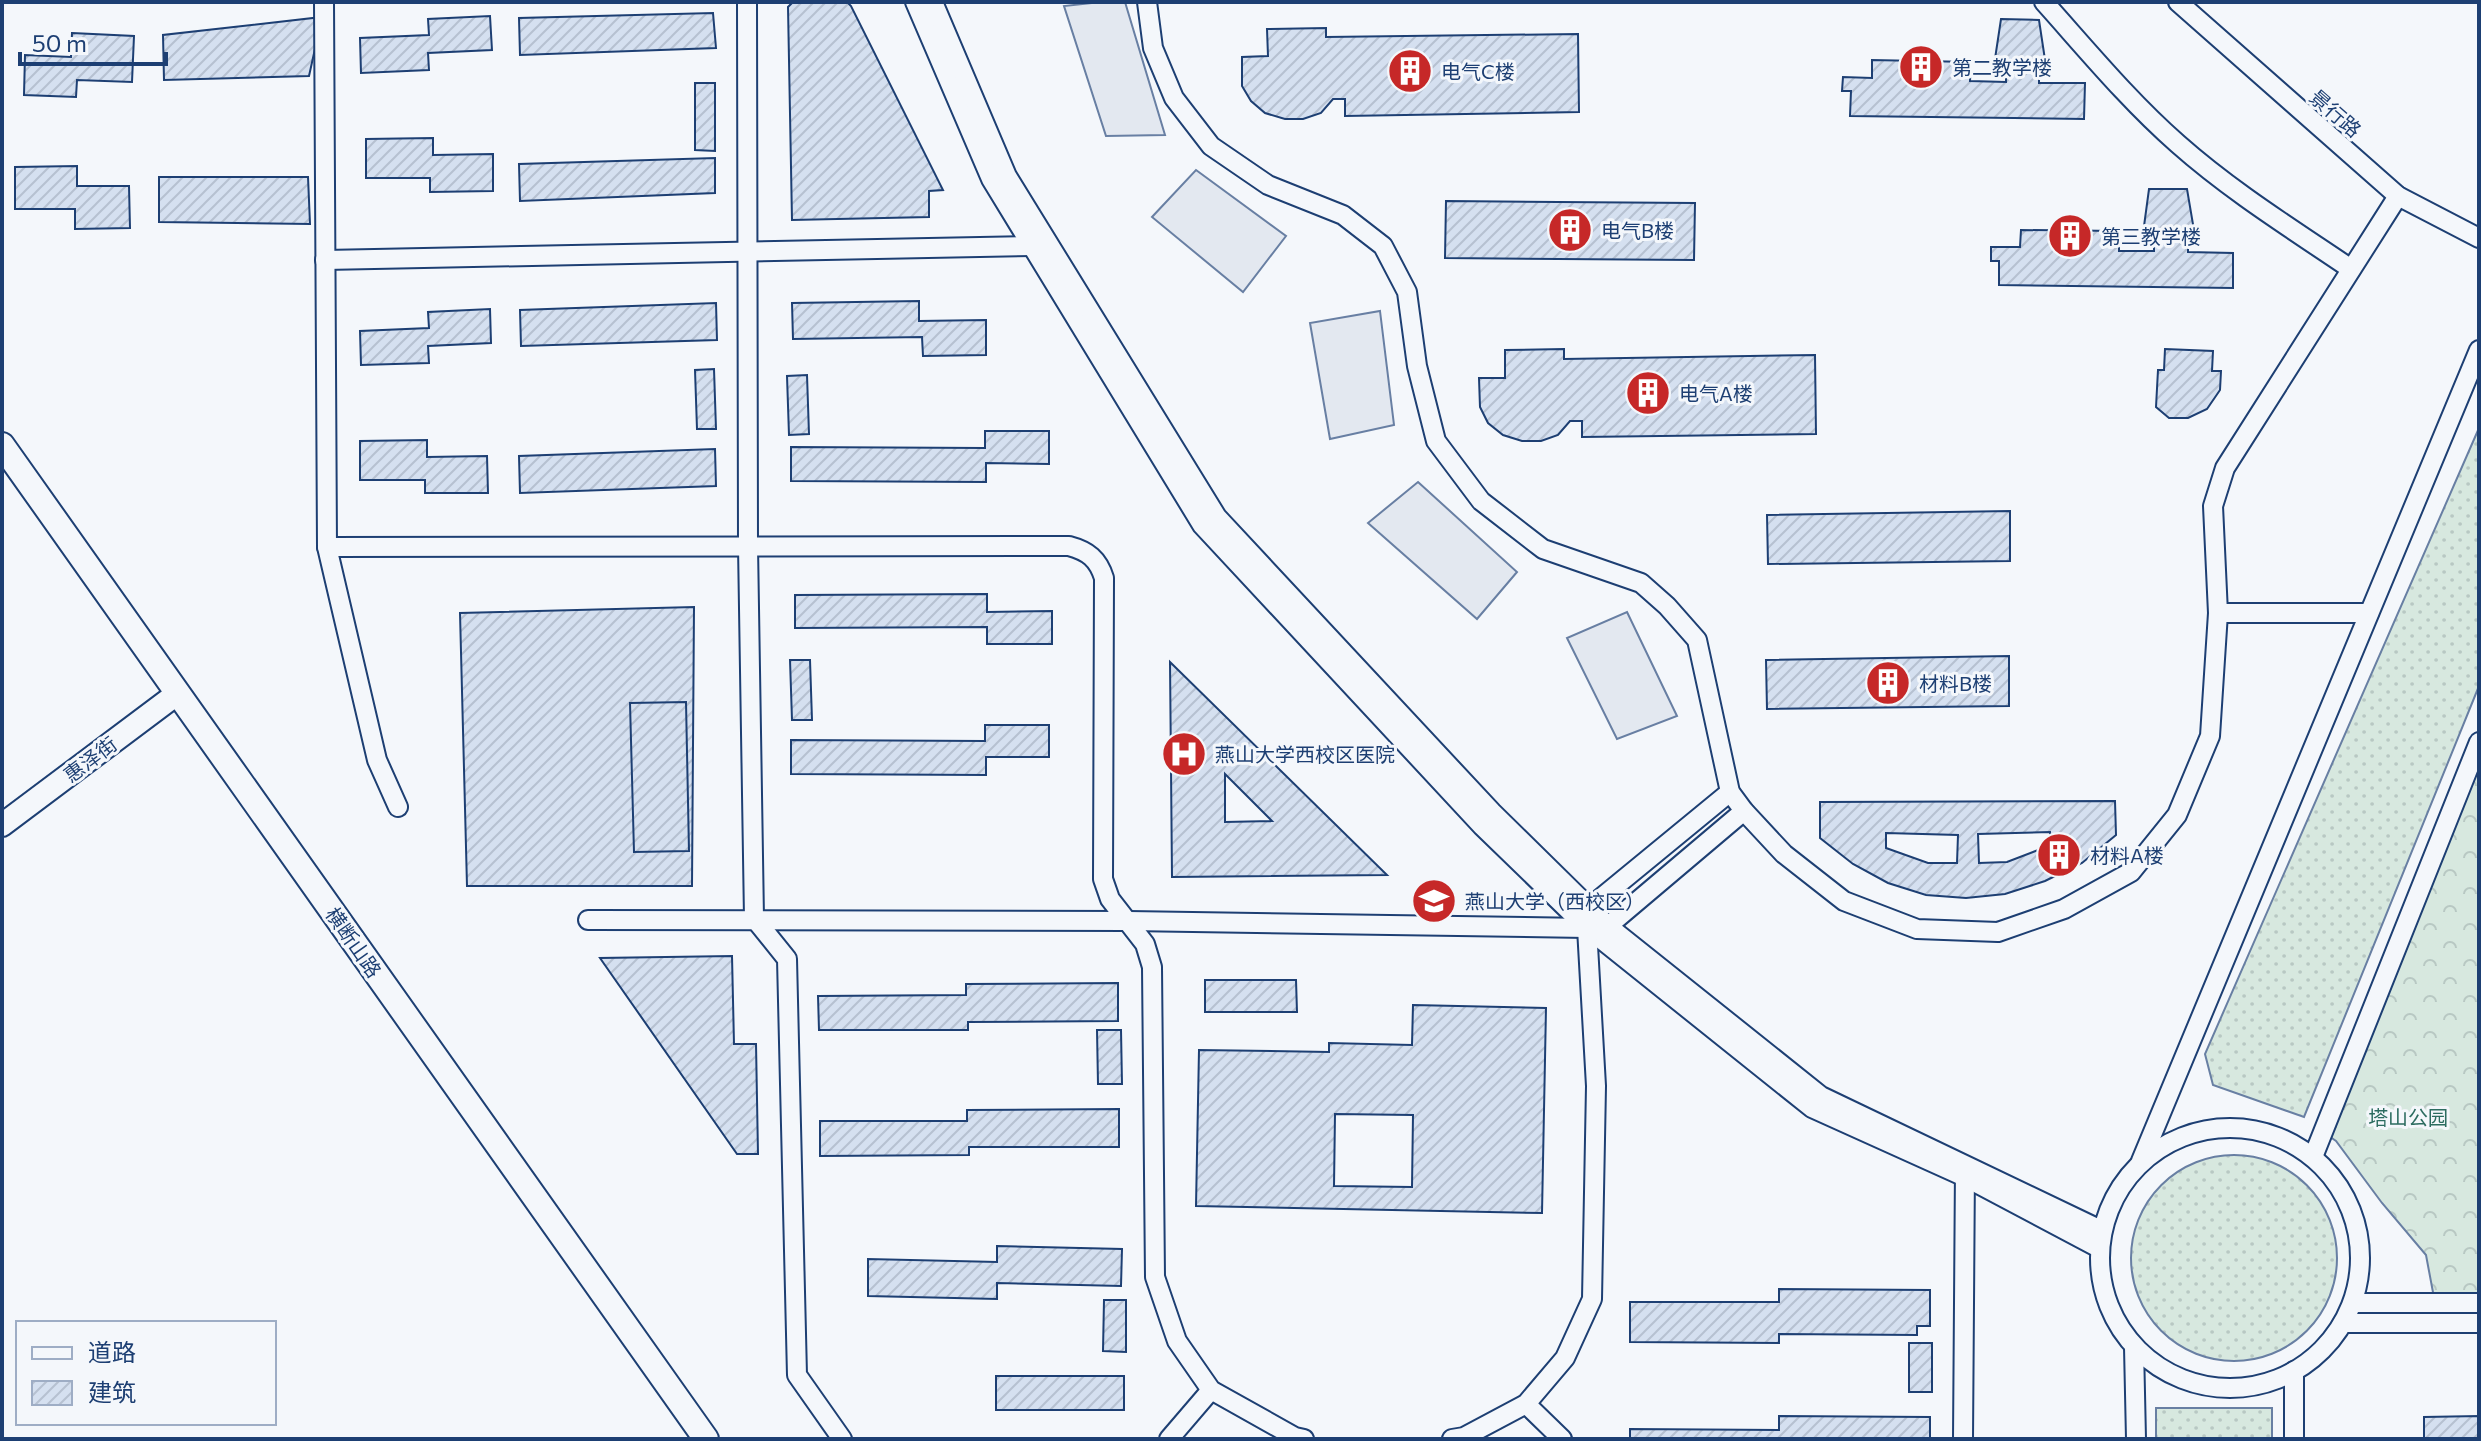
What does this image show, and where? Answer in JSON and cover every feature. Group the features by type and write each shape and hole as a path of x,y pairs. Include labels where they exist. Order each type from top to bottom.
{"main road":[{"name":"横断山路","path":"2,445 706,1439"}],"street":[{"path":"324,2 327,547 377,760 398,807"},
{"path":"747,2 748,546 754,918 787,959 797,1375 842,1439"},
{"path":"915,2 991,179 1038,242 1217,517 1492,812 1608,926 1821,1096 2100,1239"},
{"path":"933,2 1038,242 1202,525 1482,826 1587,928 1812,1108 1965,1171"},
{"path":"1147,2 1153,48 1174,98 1211,146 1268,185 1343,215 1383,246 1407,292 1417,366 1436,441 1481,501 1543,549 1641,583 1667,606 1697,640 1730,792 1744,811 1784,854 1844,901 1917,929 1998,932 2064,909 2131,872 2177,815 2210,736 2218,613 2213,506 2225,468 2398,196"},
{"path":"2044,2 2107,73 2177,143 2256,204 2351,269"},
{"name":"景行路","path":"2178,2 2398,196 2479,238"},
{"path":"325,260 1038,242"},
{"path":"2141,1161 2172,1140 2184,1136 2207,1129 2245,1128 2281,1137 2313,1157 2340,1187 2356,1223 2361,1263 2353,1303 2343,1323 2322,1350 2294,1371 2253,1386 2210,1387 2169,1374 2134,1347 2113,1318 2101,1284 2100,1239 2116,1192 2141,1161 2479,350"},
{"path":"327,547 1069,546 1093,556 1104,578 1103,879 1110,899 1145,944 1152,967 1155,1277 1177,1341 1211,1390 1295,1437 1304,1439"},
{"path":"2218,613 2369,613"},
{"name":"惠泽街","path":"2,825 178,693"},
{"path":"2313,1157 2479,742"},
{"path":"1452,1439 1464,1437 1526,1404 1565,1358 1592,1299 1596,1086 1587,928 1590,907 1730,792"},
{"path":"588,920 1129,921 1587,928 1608,926 1744,811"},
{"path":"1963,1439 1965,1171"},
{"path":"2353,1303 2479,1303"},
{"path":"2343,1323 2479,1323"},
{"path":"2134,1347 2136,1439"},
{"path":"2294,1371 2294,1439"},
{"path":"1169,1439 1211,1390"},
{"path":"1526,1404 1562,1439"}],"green space":[{"path":"2479,428 2479,686 2304,1117 2213,1085 2205,1054"},
{"name":"塔山公园","path":"2479,742 2479,1303 2435,1303 2426,1255 2336,1141 2323,1132"},
{"path":"2234,1155 2274,1163 2307,1185 2329,1218 2337,1258 2329,1298 2307,1331 2274,1353 2234,1361 2194,1353 2161,1331 2139,1298 2131,1258 2139,1218 2161,1185 2194,1163"},
{"path":"2156,1408 2272,1408 2272,1439 2156,1439"}],"shaded area":[{"path":"1125,2 1165,135 1106,136 1064,6"},
{"path":"1196,170 1286,236 1243,292 1152,217"},
{"path":"1380,311 1394,425 1330,439 1310,323"},
{"path":"1418,482 1517,572 1477,619 1368,523"},
{"path":"1627,612 1677,716 1617,739 1567,638"}],"building":[{"path":"793,2 847,2 851,6 943,190 929,191 929,217 792,220 788,7"},
{"path":"713,13 716,48 520,55 519,18"},
{"path":"490,16 492,50 428,53 429,70 361,73 360,38 429,35 428,19"},
{"path":"322,17 309,76 164,80 163,35"},
{"name":"第二教学楼","path":"2001,19 2039,20 2047,73 2039,73 2039,83 2085,83 2084,119 1850,116 1851,91 1842,91 1843,77 1872,78 1872,60 1971,62 1970,81 2006,82 2006,72 1993,72"},
{"name":"电气C楼","path":"1326,28 1326,37 1578,34 1579,112 1345,116 1345,99 1333,99 1321,113 1303,119 1285,119 1265,113 1251,101 1242,86 1242,57 1268,56 1267,29"},
{"path":"72,33 134,36 132,82 77,80 76,97 24,95 25,55 71,57"},
{"path":"695,83 715,83 715,151 695,150"},
{"path":"433,138 433,155 493,154 493,191 430,192 430,178 366,178 366,139"},
{"path":"715,158 715,193 520,201 519,164"},
{"path":"77,166 77,186 129,186 130,228 75,229 75,209 15,209 15,167"},
{"path":"159,177 308,177 310,224 159,222"},
{"name":"第三教学楼","path":"2149,189 2187,189 2196,242 2188,242 2188,252 2233,253 2233,288 1999,285 1999,261 1991,261 1991,247 2020,247 2021,230 2119,231 2119,251 2154,251 2154,241 2142,241"},
{"name":"电气B楼","path":"1446,201 1695,203 1694,260 1445,258"},
{"path":"919,301 919,321 986,320 986,355 923,356 922,337 793,339 792,303"},
{"path":"716,303 717,340 521,346 520,310"},
{"path":"490,309 491,343 428,346 429,363 361,365 360,331 429,328 428,312"},
{"name":"电气A楼","path":"1564,349 1564,359 1815,355 1816,434 1582,437 1582,421 1570,421 1558,435 1541,441 1522,441 1503,435 1488,423 1480,407 1479,378 1505,378 1505,350"},
{"path":"2165,349 2213,351 2212,371 2221,371 2220,390 2207,409 2188,418 2169,418 2156,407 2158,370 2164,370"},
{"path":"714,369 716,429 697,429 695,370"},
{"path":"807,375 809,434 789,435 787,376"},
{"path":"985,431 1049,431 1049,464 986,463 986,482 791,481 791,447 985,448"},
{"path":"427,440 427,457 487,456 488,493 425,493 425,480 360,480 360,441"},
{"path":"715,449 716,486 520,493 519,456"},
{"path":"2010,511 2010,561 1768,564 1767,515"},
{"path":"987,594 987,612 1052,611 1052,644 987,644 987,627 795,628 795,595"},
{"path":"694,607 692,886 467,886 460,613"},
{"name":"材料B楼","path":"2009,656 2009,706 1767,709 1766,660"},
{"path":"790,660 810,660 812,720 792,720"},
{"path":"1170,662 1387,875 1172,877","holes":["1225,774 1272,821 1225,822"]},
{"path":"686,702 689,851 634,852 630,703"},
{"path":"985,725 1049,725 1049,757 986,757 986,775 791,774 791,740 985,741"},
{"name":"材料A楼","path":"2115,801 2116,835 2082,863 2045,881 2005,894 1966,898 1926,895 1888,883 1853,864 1820,838 1820,802","holes":["2050,832 2051,845 2007,862 1979,863 1978,834","1886,833 1958,835 1957,863 1928,863 1886,848"]},
{"path":"732,956 734,1044 756,1044 758,1154 737,1154 600,958"},
{"path":"1205,980 1296,980 1297,1012 1205,1012"},
{"path":"1118,983 1118,1021 968,1022 968,1030 819,1030 818,996 966,995 966,984"},
{"path":"1413,1005 1546,1008 1542,1213 1196,1206 1199,1050 1329,1052 1329,1043 1412,1045","holes":["1335,1114 1413,1115 1412,1187 1334,1186"]},
{"path":"1097,1030 1121,1030 1122,1084 1098,1084"},
{"path":"1119,1109 1119,1147 969,1147 969,1155 820,1156 820,1121 967,1121 967,1110"},
{"path":"997,1246 1122,1249 1121,1286 997,1283 997,1299 868,1296 868,1259 997,1262"},
{"path":"1779,1289 1930,1290 1930,1326 1917,1326 1917,1335 1779,1334 1779,1343 1630,1342 1630,1302 1779,1302"},
{"path":"1104,1300 1126,1300 1126,1352 1103,1351"},
{"path":"1909,1343 1932,1343 1932,1392 1909,1392"},
{"path":"996,1376 1124,1376 1124,1410 996,1410"},
{"path":"1779,1416 1930,1417 1930,1439 1630,1439 1630,1429 1779,1430"},
{"path":"2479,1416 2479,1439 2424,1439 2424,1417"}],"place":[{"name":"第二教学楼","path":"1921,67"},
{"name":"电气C楼","path":"1410,71"},
{"name":"电气B楼","path":"1570,230"},
{"name":"第三教学楼","path":"2070,236"},
{"name":"电气A楼","path":"1648,393"},
{"name":"材料B楼","path":"1888,683"},
{"name":"燕山大学西校区医院","path":"1184,754"},
{"name":"材料A楼","path":"2059,855"},
{"name":"燕山大学（西校区）","path":"1434,901"}]}
